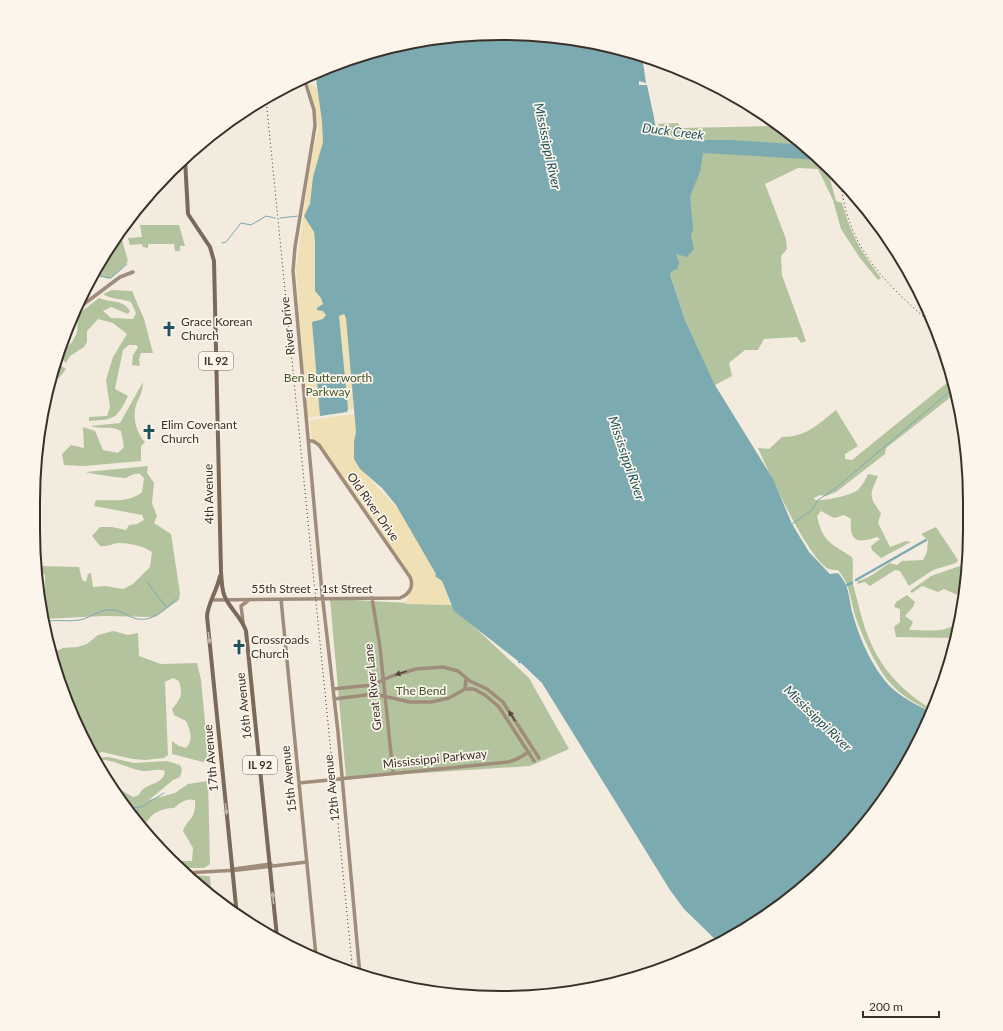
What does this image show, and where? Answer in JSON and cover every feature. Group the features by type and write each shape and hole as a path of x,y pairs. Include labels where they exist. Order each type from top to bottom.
{"main road":[{"name":"4th Avenue","path":"185,166 188,214 210,247 215,269 221,572 223,591 226,600"},
{"name":"4th Avenue","path":"212,600 217,590 221,572"},
{"name":"17th Avenue","path":"212,600 208,608 208,622 236,907"},
{"name":"16th Avenue","path":"226,600 243,622 248,641 277,932"}],"street":[{"name":"River Drive","path":"306,84 314,110 315,126 295,247 293,271 323,599"},
{"path":"85,303 120,277 133,272"},
{"name":"Old River Drive","path":"309,441 313,441 319,445 410,577 412,584 410,591"},
{"name":"55th Street - 1st Street","path":"212,600 400,598 410,591"},
{"name":"Great River Lane","path":"372,598 385,697 392,773"},
{"path":"243,622 241,606 245,601 252,599"},
{"name":"15th Avenue","path":"280,599 316,952"},
{"name":"12th Avenue","path":"323,599 359,969"},
{"path":"333,689 372,685 416,668 435,667 458,671 466,678 487,689 503,702 539,758"},
{"path":"465,689 466,678"},
{"path":"334,699 374,694 410,702 431,702 449,698 465,689 479,691 496,703 534,761"},
{"name":"Mississippi Parkway","path":"299,783 508,762 517,759 533,749"},
{"path":"193,872 232,869 237,867 270,866 307,862"}],"green space":[{"path":"678,123 681,128 770,126 806,155 829,176 836,201 842,203 857,243 881,278 878,280 860,258 841,229 833,200 818,169 798,168 765,184 786,239 787,249 781,256 782,275 806,341 801,343 797,337 764,339 758,350 745,350 729,363 732,376 715,385 685,320 670,273 704,140 676,139 659,130 655,124"},
{"path":"140,225 179,225 185,246 180,246 180,251 175,251 174,244 148,244 148,248 143,247 142,244 130,245 128,238 142,237"},
{"path":"122,240 128,261 121,270 109,279 100,275"},
{"path":"112,290 132,291 144,319 153,353 141,353 139,359 140,366 132,365 133,355 138,347 136,345 129,345 123,350 115,389 128,396 114,417 104,420 89,421 89,417 107,416 110,407 106,380 113,357 127,334 113,323 98,319 87,331 87,342 84,347 70,356 66,363 62,359 65,350 77,333 78,319 82,311 99,298 120,303 127,307 130,311 128,314 111,307 103,311 111,318 133,319 136,313 131,302 103,294"},
{"path":"61,365 66,369 57,379"},
{"path":"143,382 135,414 137,428 140,436 145,442 141,446 141,461 84,466 64,465 62,454 71,445 84,448 83,427 95,431 103,450 118,453 124,447 121,431 114,428 99,428 91,426 120,423"},
{"path":"947,383 951,397 886,448 885,454 836,492 826,496 820,495 814,498 815,500 825,500 849,494 858,490 868,474 878,476 873,487 872,499 881,513 878,523 890,547 906,541 911,542 881,558 872,550 871,546 880,539 877,537 860,540 853,537 851,519 844,515 834,518 821,511 817,516 819,525 828,541 852,557 853,584 865,628 878,656 895,680 928,707 926,709 901,694 887,680 872,655 860,629 843,576 838,570 829,569 811,550 790,514 758,448 769,449 782,437 798,435 812,429 836,410 858,446 845,454 845,459 852,460"},
{"path":"148,466 147,473 154,483 152,503 157,516 154,523 171,534 180,593 179,600 155,617 104,616 49,619 44,589 45,575 42,574 42,566 79,567 82,580 86,582 88,574 91,573 93,587 105,586 123,589 133,584 150,567 152,552 149,550 136,545 122,543 100,546 92,536 100,527 112,527 126,530 129,525 137,524 144,520 142,515 94,506 96,500 120,500 137,496 142,492 144,478 140,474 134,474 125,478 86,472"},
{"path":"936,527 958,560 956,563 933,570 909,586 900,571 895,570 870,586 865,582 857,584 858,581 871,576 890,563 897,565 902,561 923,560 927,552 928,540 921,534"},
{"path":"961,566 958,595 944,589 938,592 922,586 912,593 910,591 931,576"},
{"path":"907,595 915,602 913,607 905,616 913,622 909,630 943,630 953,626 950,638 896,637 894,627 900,622 900,609 894,607 896,602"},
{"name":"The Bend","path":"330,599 451,605 529,678 569,749 530,766 346,778"},
{"path":"113,631 128,635 138,633 139,656 161,664 197,663 201,680 208,754 207,759 203,762 172,754 172,741 179,746 186,748 191,738 186,721 174,715 172,709 181,693 179,681 173,678 165,682 168,755 164,758 145,760 133,759 102,752 98,753 75,706 64,678 57,651 63,648 77,647 87,644 98,635"},
{"path":"108,757 134,763 167,761 180,765 182,770 180,777 173,780 149,800 175,793 188,784 208,781 210,864 204,868 188,868 180,861 192,861 193,848 183,831 193,815 195,800 186,800 174,808 164,809 152,816 146,823 120,788 133,797 139,795 145,788 161,780 165,771 143,771 102,760 101,758"},
{"path":"196,875 210,876 211,888"}],"sand":[{"name":"Ben Butterworth Parkway","path":"309,83 320,90 347,315 354,409 307,418 296,268 311,161 319,127"},
{"name":"Ben Butterworth Parkway","path":"354,414 358,427 365,473 408,520 442,581 451,605 405,604 413,581 311,436 310,420"}],"water":[{"name":"Mississippi River","path":"471,41 532,41 592,49 644,62 652,95 655,124 662,133 676,140 731,140 792,144 811,159 703,153 700,172 690,196 693,228 691,237 694,249 687,257 676,254 679,262 677,270 675,269 670,273 685,320 715,385 773,479 792,524 809,552 830,574 838,573 842,578 847,588 856,625 874,665 894,690 926,710 901,760 885,786 868,810 828,856 782,896 758,913 714,938 684,909 670,890 542,683 521,663 518,663 518,661 454,611 442,581 435,576 436,574 396,505 382,488 360,469 354,459 354,442 356,432 346,318 344,314 339,316 348,409 347,412 320,416 312,322 323,319 326,315 323,311 317,310 317,308 323,304 321,298 315,291 314,232 304,216 310,204 313,177 323,142 322,121 316,79 353,64 411,49 441,44"}],"pier":[{"path":"643,62 646,63 649,75 657,87 653,100 657,123 661,130 672,136 673,139 663,135 656,127 647,85 639,85 639,81 646,83"}],"waterway":[{"path":"222,243 226,242 241,223 251,225 266,216 275,218"},
{"path":"280,218 298,216"},
{"path":"99,276 111,278 127,264"},
{"path":"792,524 812,510 818,500 837,487 949,392"},
{"path":"856,580 926,540"},
{"path":"147,582 166,607"},
{"path":"847,585 852,583"},
{"path":"49,621 79,620 104,610 119,611 134,618 146,619 158,614 177,598"},
{"path":"133,808 141,807 164,793"},
{"path":"138,808 138,814"}],"railway":[{"path":"267,105 352,967"},
{"path":"842,191 851,227 872,263 885,280 925,318"}],"place":[{"name":"Grace Korean Church","path":"169,329"},
{"name":"Elim Covenant Church","path":"149,432"},
{"name":"Crossroads Church","path":"239,647"}],"water label":[{"name":"Duck Creek","path":"673,131"}]}
